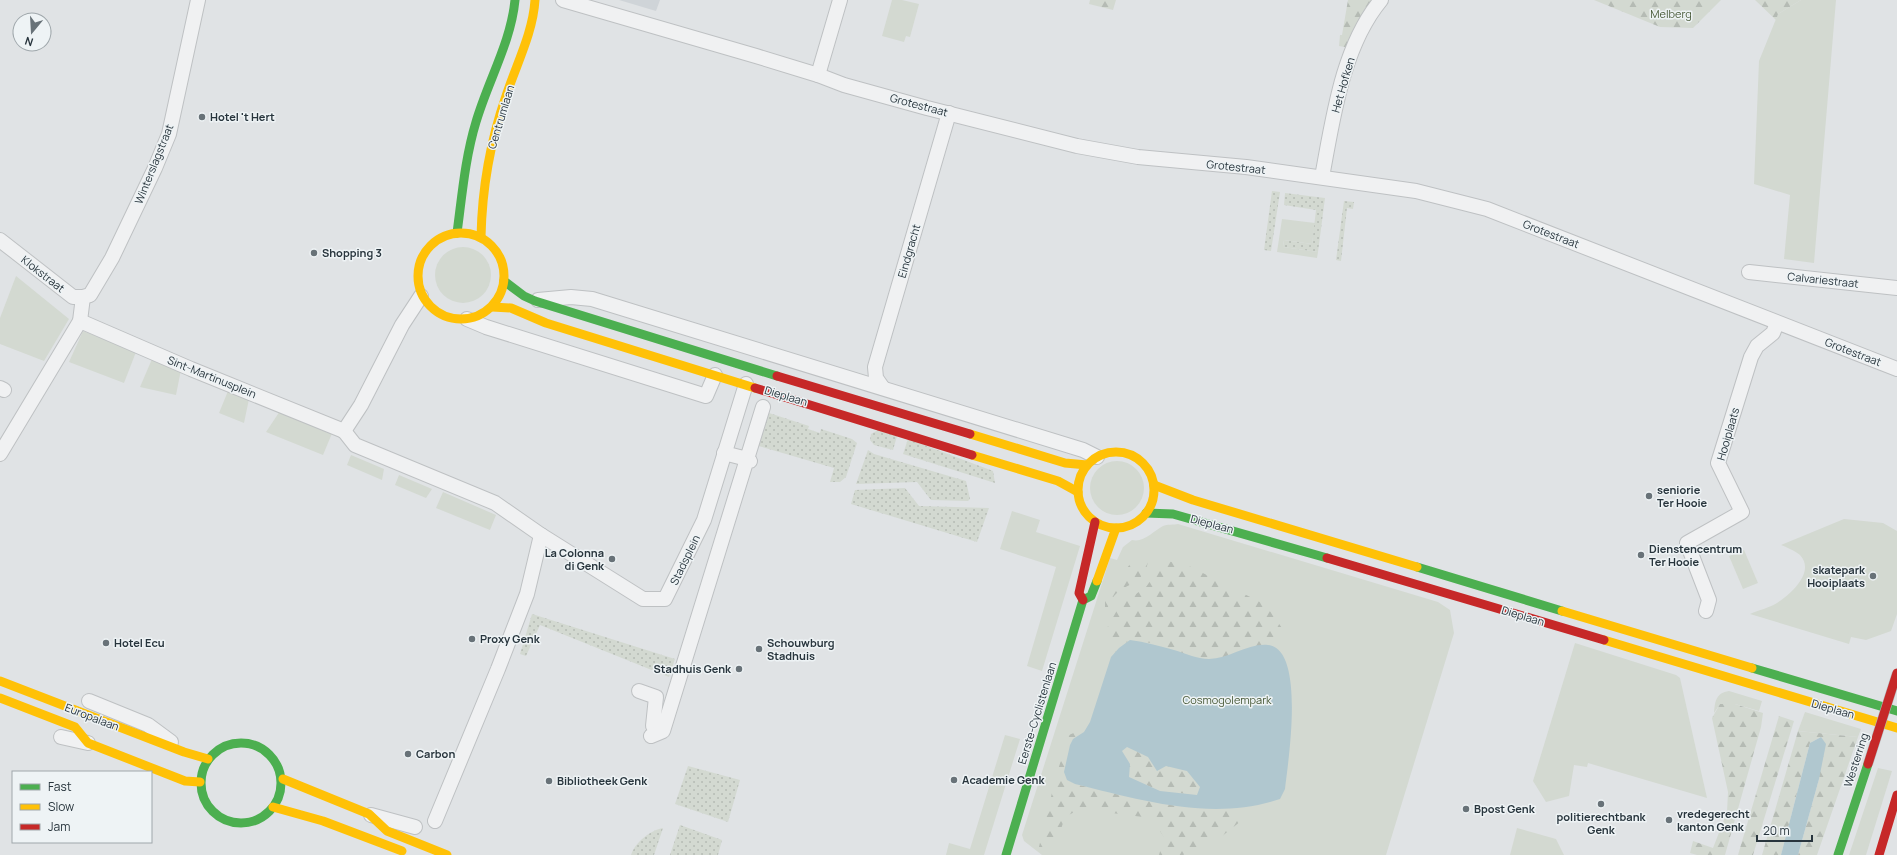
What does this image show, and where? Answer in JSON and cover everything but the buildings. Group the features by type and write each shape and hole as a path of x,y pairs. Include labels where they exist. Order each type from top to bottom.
{"main road":[{"name":"Centrumlaan","path":"480,238 481,208 484,187 497,124 534,17 535,0"},
{"name":"Centrumlaan","path":"457,233 465,170 476,122 519,1"},
{"path":"457,233 465,233 480,238 488,242 500,257 503,266 504,281 499,296 492,307 476,317 467,319 453,318 439,314 421,296 418,271 426,251 441,238 457,233"},
{"name":"Dieplaan","path":"504,281 524,296 534,301 756,370 1065,463 1092,461 1114,452 1126,454 1137,458 1146,466 1154,485 1193,500 1897,711"},
{"name":"Dieplaan","path":"492,307 510,308 546,323 1058,481 1078,492"},
{"path":"1092,461 1080,478 1078,492 1083,508 1095,522 1108,527 1116,528 1132,524 1146,513 1152,500 1154,485"},
{"name":"Dieplaan","path":"1146,513 1173,514 1255,536 1897,728"},
{"name":"Eerste-Cyclistenlaan","path":"1006,855 1083,600 1079,593 1095,522"},
{"name":"Eerste-Cyclistenlaan","path":"1083,600 1091,596 1116,528"},
{"name":"Westerring","path":"1838,855 1897,673"},
{"name":"Europalaan","path":"0,681 184,752 208,759"},
{"name":"Europalaan","path":"0,698 75,727 88,743 185,781 200,782"},
{"path":"238,743 249,744 260,748 270,755 283,779 279,797 273,807 265,816 254,822 234,823 223,820 211,811 202,794 200,782 202,770 208,759 216,751 226,746 238,743"},
{"path":"283,779 369,814 386,831 447,855"},
{"path":"1879,855 1897,795"},
{"path":"273,807 291,811 345,829 411,855"}],"street":[{"name":"Winterslagstraat","path":"86,296 112,258 135,213 168,134 198,0"},
{"name":"Grotestraat","path":"563,0 818,75 844,85 1077,146 1130,155 1246,167 1416,191 1487,209 1897,369"},
{"path":"818,75 840,0"},
{"name":"Het Hofken","path":"1322,177 1336,102 1352,52 1365,22 1381,0"},
{"name":"Eindgracht","path":"883,388 876,378 875,367 949,113"},
{"name":"Klokstraat","path":"0,240 73,298 86,296"},
{"name":"Calvariestraat","path":"1748,272 1897,288"},
{"path":"0,454 28,405 80,321 86,296"},
{"path":"344,431 361,406 402,325 421,296"},
{"path":"534,301 571,297 592,300 1083,450 1092,461"},
{"path":"467,319 486,327 706,396 715,375"},
{"name":"Sint-Martinusplein","path":"80,321 344,431"},
{"name":"Hooiplaats","path":"1706,611 1709,600 1687,543 1742,512 1718,463 1744,380 1757,346 1773,333 1777,323"},
{"name":"Stadsplein","path":"344,431 355,445 494,503 541,535 643,599 665,599 704,520 746,384"},
{"path":"639,691 656,697 652,731 663,731 748,460 763,407"},
{"path":"724,453 748,460"},
{"path":"435,821 498,669 527,594 541,535"},
{"name":"Europalaan","path":"90,701 148,725 184,752"},
{"name":"Europalaan","path":"61,737 88,743"},
{"path":"369,814 415,827"}],"shaded area":[{"path":"619,0 660,0 656,11"}],"green space":[{"path":"892,0 902,0 919,4 910,37 906,36 904,42 882,36"},
{"path":"1090,0 1116,0 1113,10 1089,4"},
{"path":"1348,0 1375,0 1350,48 1339,46"},
{"name":"Melberg","path":"1594,0 1721,0 1693,28 1660,27"},
{"path":"1755,0 1801,0 1778,14 1776,20"},
{"path":"1801,0 1836,0 1814,263 1784,259 1790,195 1754,184 1759,61 1778,14"},
{"path":"1272,191 1280,192 1271,251 1264,250"},
{"path":"1285,193 1325,198 1318,252 1283,247 1284,240 1312,244 1316,210 1284,205"},
{"path":"1344,201 1354,202 1353,209 1347,208 1341,261 1336,260"},
{"path":"1282,219 1315,223 1312,244 1284,240 1283,247 1318,252 1317,258 1277,252"},
{"path":"463,247 478,252 486,260 491,275 486,290 478,298 463,303 448,298 440,290 435,275 440,260 448,252"},
{"path":"16,276 69,319 44,361 0,344 0,318"},
{"path":"83,331 136,352 124,383 69,362"},
{"path":"152,359 181,370 176,395 140,387"},
{"path":"228,391 249,399 244,423 219,413"},
{"path":"280,411 333,431 323,455 266,432"},
{"path":"766,412 809,426 808,429 820,433 821,429 852,439 857,443 846,477 840,482 830,482 834,468 755,445"},
{"path":"878,430 897,436 893,450 874,445 870,440 871,434"},
{"path":"908,439 993,471 995,483 903,454"},
{"path":"868,450 874,454 966,481 970,499 968,501 931,500 917,482 856,484"},
{"path":"351,455 384,469 382,480 347,465"},
{"path":"1112,461 1122,461 1132,465 1140,473 1144,483 1144,493 1140,503 1132,511 1122,515 1112,515 1102,511 1094,503 1090,493 1090,483 1094,473 1102,465"},
{"path":"399,475 432,489 426,498 395,485"},
{"path":"905,488 919,506 989,508 977,542 851,504 855,490"},
{"path":"443,492 496,515 490,530 436,508"},
{"path":"1012,511 1040,520 1036,532 1080,546 1042,671 1027,666 1056,567 1000,549"},
{"path":"1844,519 1883,523 1897,531 1897,614 1891,631 1866,640 1851,637 1849,644 1750,614 1777,603 1794,589 1803,576 1805,569 1804,562 1800,555 1781,545"},
{"name":"Cosmogolempark","path":"1178,524 1438,602 1450,610 1454,633 1386,855 1042,855 1024,841 1022,835 1110,558 1117,560 1123,547 1132,540 1140,540 1165,525"},
{"path":"1744,550 1758,583 1743,589 1729,556"},
{"path":"1160,560 1185,564 1266,605 1284,631 1276,647 1259,646 1228,656 1203,659 1188,656 1151,643 1130,640 1119,648 1111,657 1107,628 1120,605 1146,587 1153,577"},
{"path":"1148,562 1146,569 1138,579 1114,596 1105,614 1105,595 1131,563"},
{"path":"532,614 675,659 669,677 540,625 526,656 520,654"},
{"path":"1575,643 1676,675 1680,678 1707,798 1588,763 1587,767 1574,765 1569,796 1546,802 1533,781"},
{"path":"1729,691 1762,701 1759,711 1735,704 1720,704 1714,713 1717,698 1721,694"},
{"path":"1720,704 1735,704 1763,713 1761,727 1725,855 1697,855 1690,853 1693,841 1713,848 1727,812 1728,792 1712,718"},
{"path":"1805,712 1861,729 1858,737 1798,731"},
{"path":"1779,716 1794,721 1753,855 1738,855"},
{"path":"1085,728 1084,732 1073,739 1075,784 1143,800 1178,806 1230,809 1246,807 1241,821 1221,837 1183,855 1159,855 1164,837 1151,818 1080,809 1065,817 1055,847 1038,851 1056,776 1069,735"},
{"path":"1798,731 1858,737 1817,855 1798,855 1819,779 1821,737 1810,743 1781,855 1762,855"},
{"path":"1005,735 1020,739 984,855 946,855 949,843 970,849"},
{"path":"1127,747 1148,757 1157,771 1166,766 1187,771 1200,787 1197,795 1160,791 1128,777 1121,751"},
{"path":"688,766 740,780 728,822 675,804"},
{"path":"1878,768 1892,771 1866,855 1849,855"},
{"path":"680,825 722,840 718,855 670,855"},
{"path":"663,828 654,855 631,855 633,850 644,837 658,829"},
{"path":"1517,828 1556,839 1564,855 1510,855"}],"water":[{"path":"1130,640 1205,659 1224,657 1253,646 1261,645 1268,645 1280,651 1287,665 1291,685 1292,708 1285,789 1280,799 1254,806 1229,809 1203,809 1151,802 1075,784 1067,780 1064,772 1070,745 1073,739 1084,732 1090,722 1111,657 1119,648","holes":["1127,747 1148,757 1157,771 1166,766 1187,771 1200,787 1197,795 1160,791 1129,777 1130,764 1122,751"]},
{"path":"1821,737 1826,744 1819,779 1798,855 1781,855 1810,743"}],"traffic: fast":[{"path":"457,233 464,177 472,136 509,31 515,0"},
{"path":"504,281 524,296 535,301 777,376"},
{"path":"1146,513 1173,514 1327,558"},
{"path":"1417,567 1562,611"},
{"path":"1006,855 1083,600 1091,596 1097,581"},
{"path":"1752,668 1897,711"},
{"path":"233,743 249,743 270,754 281,775 281,783 281,791 270,812 249,823 233,823 219,817 212,812 207,805 201,791 201,775 207,761 212,754 219,749 233,743"},
{"path":"1838,855 1868,764"}],"traffic: slow":[{"path":"481,237 485,183 491,148 500,113 528,37 534,12 535,0"},
{"path":"461,233 478,236 492,245 501,259 504,276 501,293 492,307 478,316 461,319 444,316 430,307 421,293 418,276 421,259 430,245 444,236 461,233"},
{"path":"492,307 511,308 546,323 755,388"},
{"path":"970,434 1065,463 1087,465"},
{"path":"1116,452 1130,455 1143,463 1151,476 1154,490 1151,504 1143,517 1130,525 1116,528 1102,525 1089,517 1081,504 1078,490 1081,476 1089,463 1102,455 1116,452"},
{"path":"972,455 1058,481 1078,492"},
{"path":"1154,485 1193,500 1417,567"},
{"path":"1097,581 1116,528"},
{"path":"1562,611 1752,668"},
{"path":"1604,640 1897,728"},
{"path":"0,681 184,752 208,759"},
{"path":"0,698 75,727 88,743 185,781 200,782"},
{"path":"283,779 369,814 387,831 447,855"},
{"path":"273,807 323,821 402,851"}],"traffic: jam":[{"path":"777,376 970,434"},
{"path":"755,388 972,455"},
{"path":"1083,600 1079,593 1095,522"},
{"path":"1327,558 1604,640"},
{"path":"1868,764 1897,673"},
{"path":"1879,855 1897,795"}],"place":[{"name":"Hotel 't Hert","path":"202,117"},
{"name":"Shopping 3","path":"314,253"},
{"name":"seniorie Ter Hooie","path":"1649,496"},
{"name":"Dienstencentrum Ter Hooie","path":"1641,555"},
{"name":"La Colonna di Genk","path":"612,559"},
{"name":"skatepark Hooiplaats","path":"1873,576"},
{"name":"Proxy Genk","path":"472,639"},
{"name":"Hotel Ecu","path":"106,643"},
{"name":"Schouwburg Stadhuis","path":"759,649"},
{"name":"Stadhuis Genk","path":"739,669"},
{"name":"Carbon","path":"408,754"},
{"name":"Academie Genk","path":"954,780"},
{"name":"Bibliotheek Genk","path":"549,781"},
{"name":"politierechtbank Genk","path":"1601,804"},
{"name":"Bpost Genk","path":"1466,809"},
{"name":"vredegerecht kanton Genk","path":"1669,820"}]}
